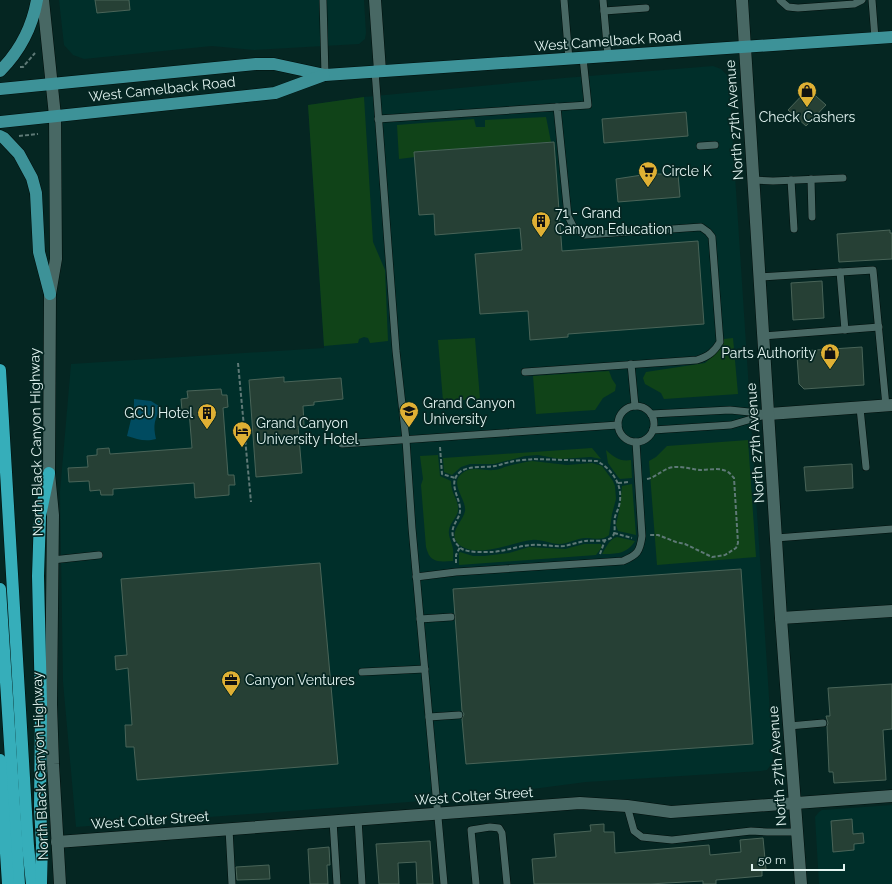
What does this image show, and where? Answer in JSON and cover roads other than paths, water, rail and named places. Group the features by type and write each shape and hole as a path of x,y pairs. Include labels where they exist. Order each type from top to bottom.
{"highway":[{"path":"0,370 27,838 32,884"},
{"path":"41,884 41,704 38,576 40,516 49,473"},
{"path":"0,589 19,884"},
{"path":"0,760 8,884"}],"main road":[{"path":"0,71 16,62 29,28 37,0"},
{"name":"North Black Canyon Highway","path":"43,0 55,116 56,259 50,294 49,473 53,515 52,711 60,884"},
{"path":"375,0 378,71"},
{"name":"North 27th Avenue","path":"742,0 781,618 801,884"},
{"name":"West Camelback Road","path":"0,122 275,93 325,75 892,37"},
{"name":"West Camelback Road","path":"0,89 256,64 274,64 325,75"},
{"path":"0,97 20,86"},
{"path":"0,114 25,119"},
{"path":"0,136 4,138 19,154 32,178 36,193 39,252 50,294"},
{"path":"769,414 889,405"},
{"path":"781,618 892,611"},
{"name":"West Colter Street","path":"57,842 580,803 627,806 671,812 892,796"}],"lane":[{"path":"323,0 325,75"},
{"path":"564,0 569,59"},
{"path":"603,0 608,56"},
{"path":"780,0 788,7 798,8 854,4 862,0"},
{"path":"872,0 875,38"},
{"path":"604,11 646,8"},
{"path":"378,119 588,105 583,58"},
{"path":"378,71 378,119 396,351 406,440 416,577 444,884"},
{"path":"525,372 698,360 708,357 720,342 712,237 708,232 701,227 585,235 574,228 568,216 557,107"},
{"path":"700,146 715,145"},
{"path":"753,180 843,178"},
{"path":"811,179 812,217"},
{"path":"791,180 794,229"},
{"path":"760,277 873,270 889,405"},
{"path":"840,272 845,330"},
{"path":"764,336 879,327"},
{"path":"631,364 635,406"},
{"path":"635,406 642,407 651,414 653,419 653,430 646,438 636,442 631,441 622,435 618,425 621,414 625,410 635,406"},
{"path":"860,408 866,467"},
{"path":"651,414 730,410 769,414"},
{"path":"653,430 731,425 769,414"},
{"path":"342,444 618,425"},
{"path":"416,577 456,572 623,561 635,556 641,547 642,536 636,442"},
{"path":"776,538 892,529"},
{"path":"52,560 99,555"},
{"path":"420,619 451,617"},
{"path":"362,672 425,669"},
{"path":"429,717 459,715"},
{"path":"789,726 822,723"},
{"path":"627,806 634,831 642,837 672,840 751,831 797,832"},
{"path":"358,819 362,884"},
{"path":"333,821 337,884"},
{"path":"476,884 471,830 490,827 499,828 502,833 507,884"},
{"path":"228,829 232,884"}],"water":[{"path":"134,399 151,401 162,408 157,415 155,422 156,439 145,440 127,436 134,407"}],"place":[{"name":"Check Cashers","path":"807,108"},
{"name":"Circle K","path":"648,188"},
{"name":"71 - Grand Canyon Education","path":"541,238"},
{"name":"Parts Authority","path":"830,370"},
{"name":"Grand Canyon University","path":"409,428"},
{"name":"GCU Hotel","path":"207,430"},
{"name":"Grand Canyon University Hotel","path":"242,448"},
{"name":"Canyon Ventures","path":"231,697"}]}
